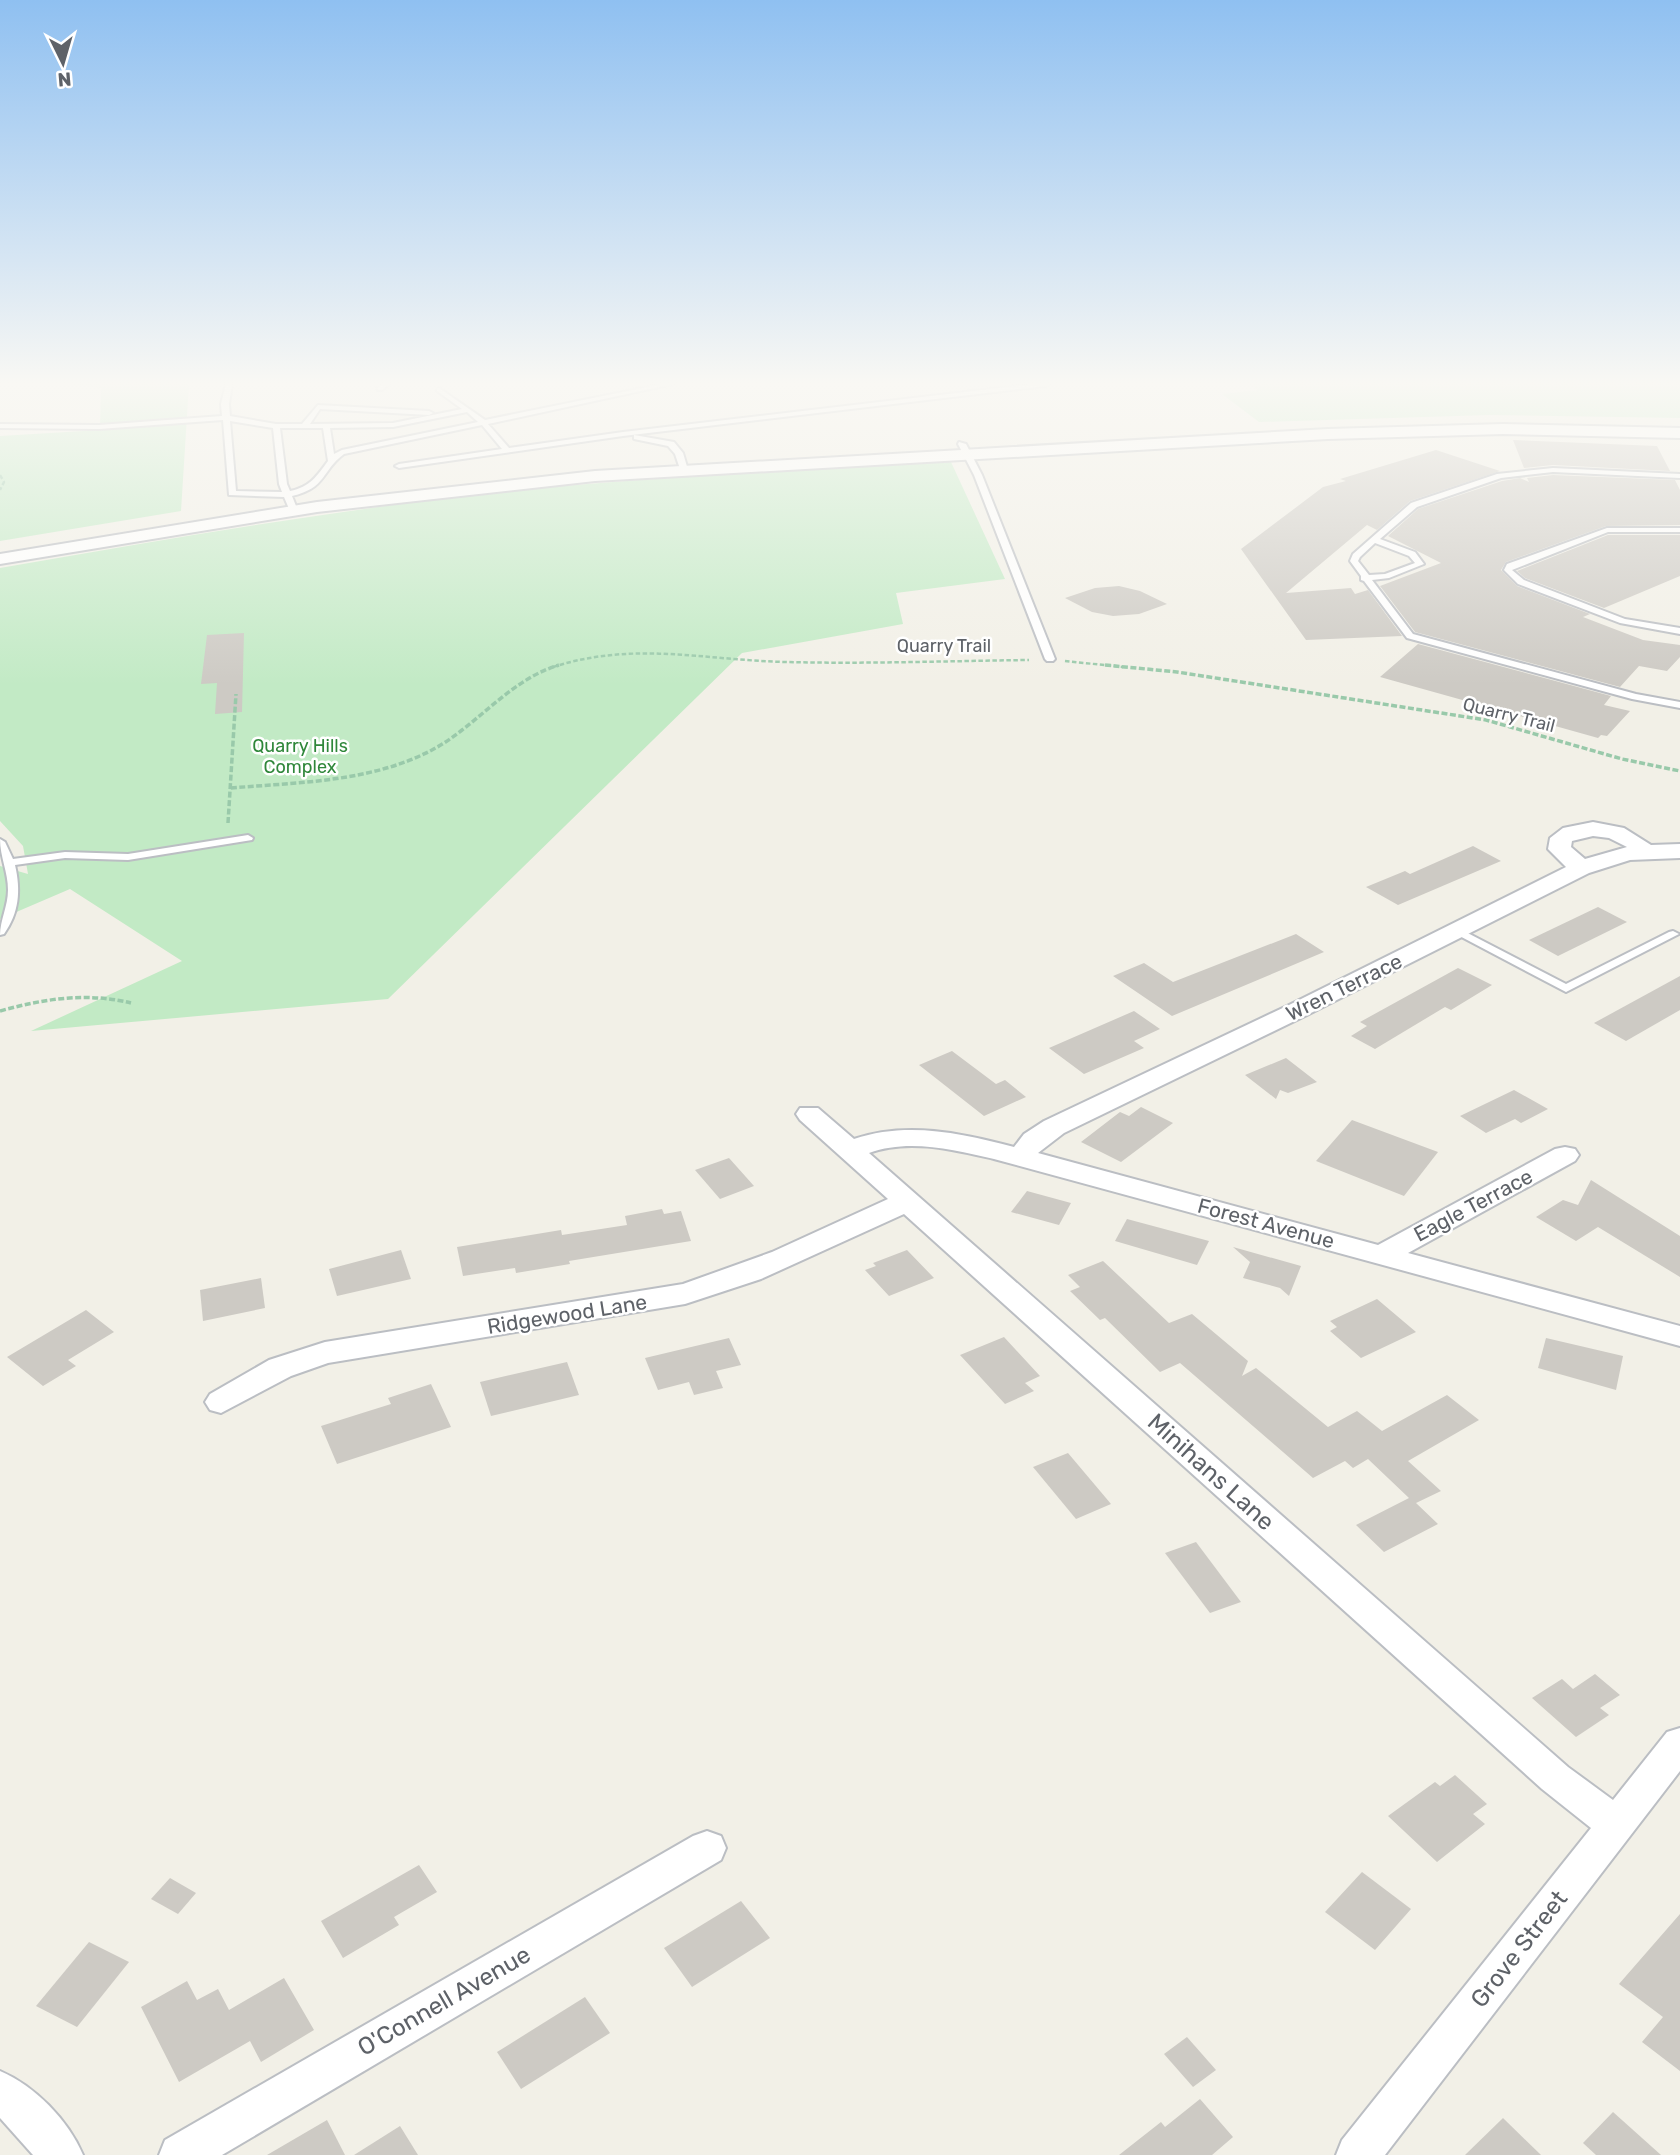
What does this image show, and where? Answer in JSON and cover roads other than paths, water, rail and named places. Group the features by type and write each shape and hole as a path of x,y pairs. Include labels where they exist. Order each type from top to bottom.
{"street":[{"path":"0,548 290,502 497,485"},
{"path":"0,559 290,502"},
{"path":"1581,868 1559,849 1561,838 1575,832 1604,830 1624,835 1644,851"},
{"name":"Wren Terrace","path":"1021,1157 1034,1140 1054,1127 1581,868 1613,856 1644,851 1680,851"},
{"name":"Minihans Lane","path":"809,1114 1555,1778 1616,1825"},
{"name":"Forest Avenue","path":"850,1150 880,1139 913,1136 946,1140 1021,1157 1680,1336"},
{"name":"Eagle Terrace","path":"1381,1255 1565,1155"},
{"name":"Ridgewood Lane","path":"221,1402 280,1368 325,1353 700,1291 741,1276 907,1201"},
{"name":"Grove Street","path":"1358,2155 1680,1743"},
{"name":"O'Connell Avenue","path":"181,2155 708,1848"},
{"path":"0,2092 25,2111 61,2155"}],"lane":[{"path":"231,485 232,493 290,502 315,485"},
{"path":"287,485 290,502"},
{"path":"979,485 1050,659"},
{"path":"1475,485 1414,505 1356,556 1354,561 1364,578 1403,630 1422,641 1635,697 1680,705"},
{"path":"1680,530 1622,528 1594,533 1510,566 1508,570 1521,582 1623,621 1680,631"},
{"path":"1364,578 1386,576 1420,564 1412,554 1374,540"},
{"path":"9,863 65,855 128,857 248,838"},
{"path":"0,842 9,863 13,909 0,932"},
{"path":"1456,930 1566,989 1673,934"}],"park label":[{"name":"Quarry Hills Complex","path":"300,756"}]}
